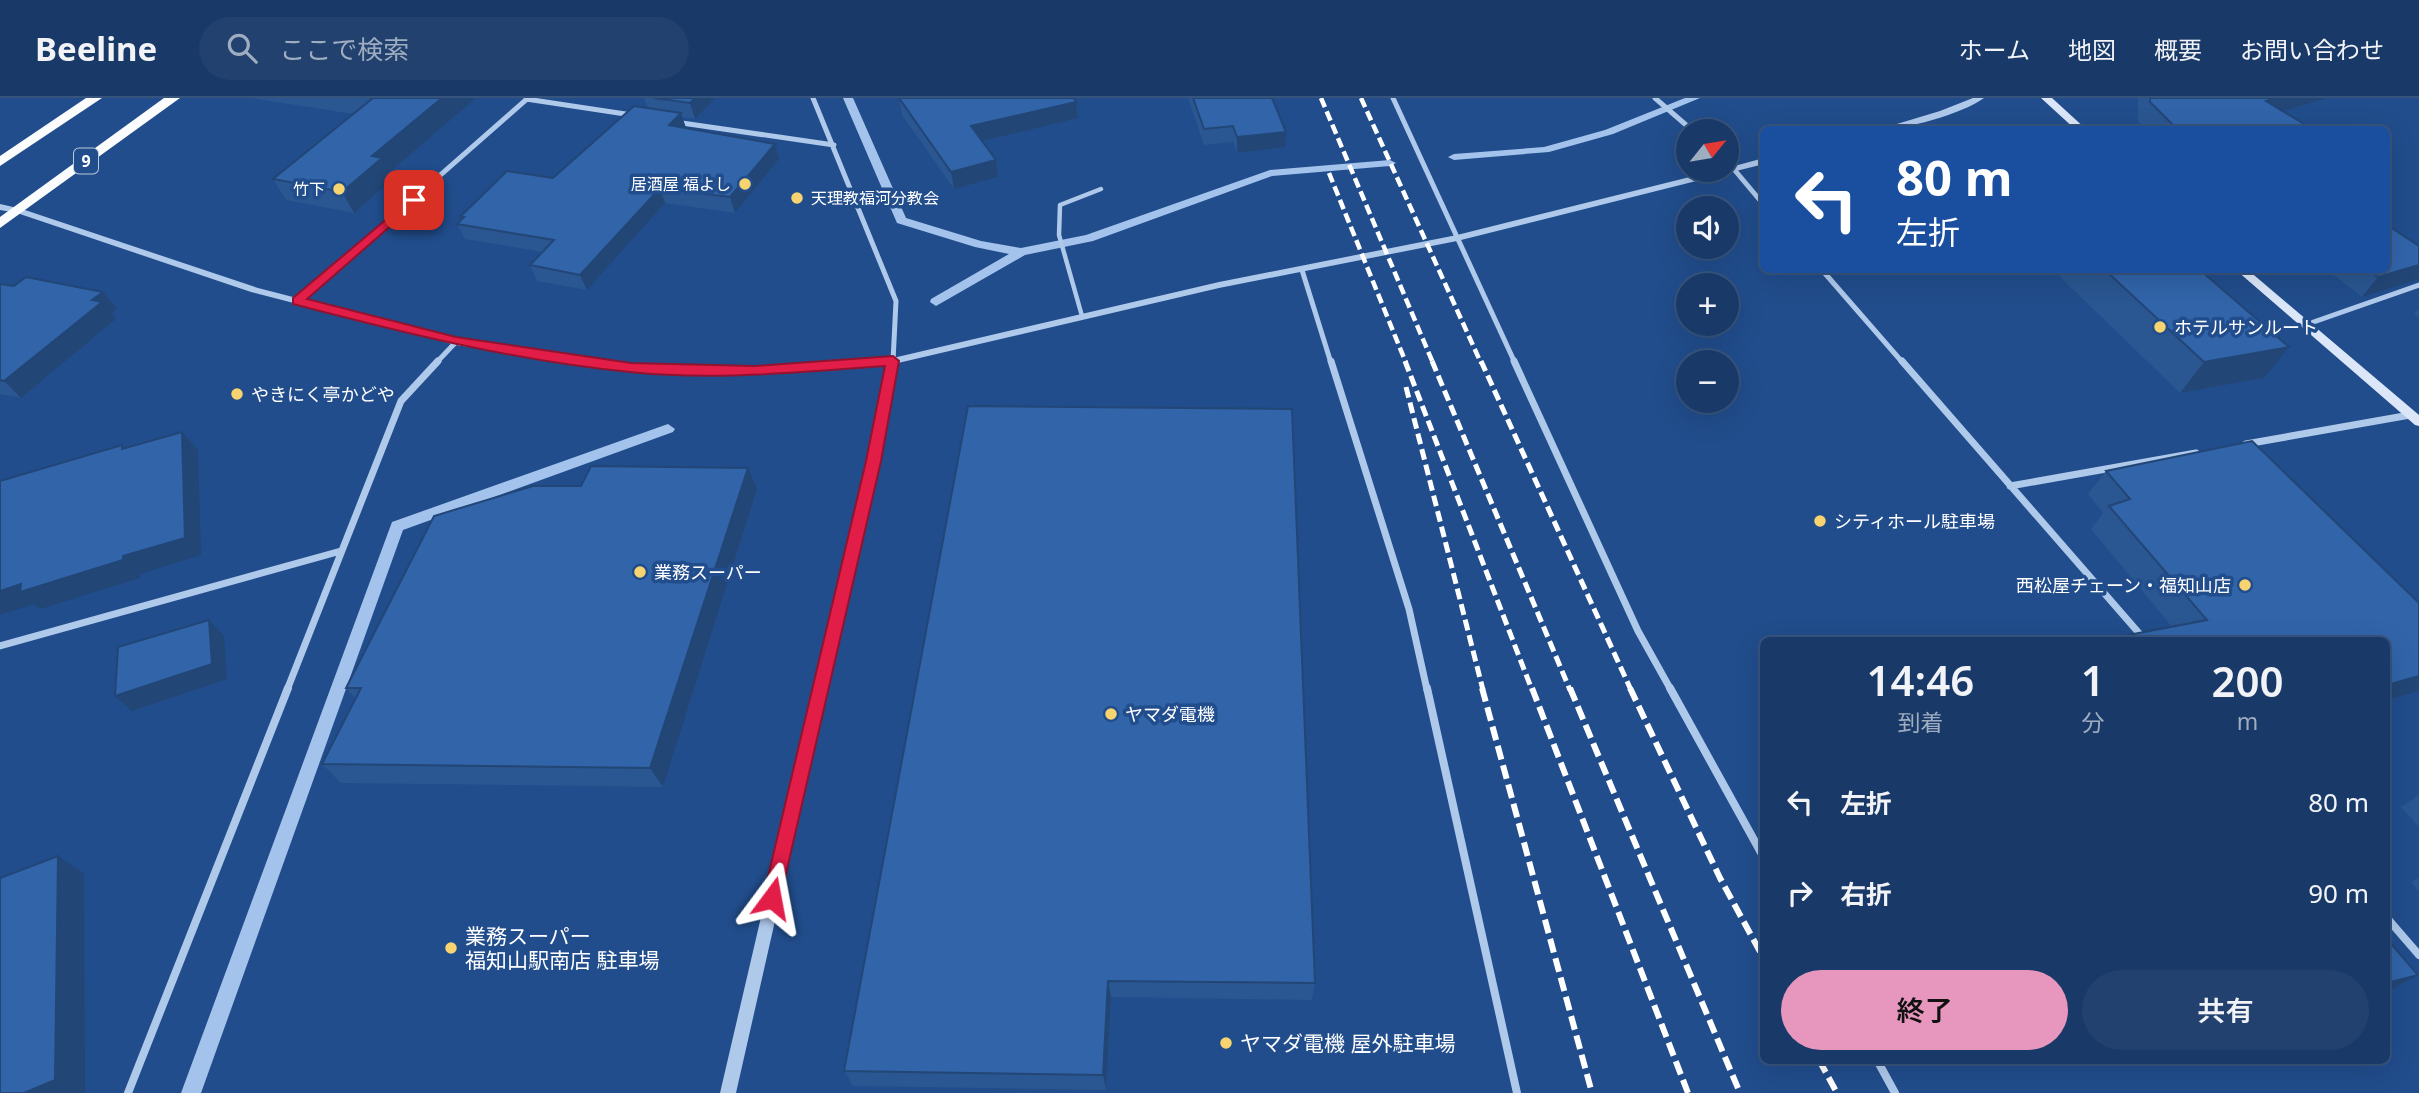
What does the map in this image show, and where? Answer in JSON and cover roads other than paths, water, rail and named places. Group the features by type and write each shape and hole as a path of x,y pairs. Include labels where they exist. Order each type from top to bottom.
{"highway":[{"path":"0,162 95,98"},
{"name":"9","path":"0,225 173,98"}],"main road":[{"path":"2046,98 2078,126"},
{"path":"2246,273 2415,419"}],"street":[{"path":"728,1093 873,461 893,361 896,301 813,98"},
{"path":"1393,98 1637,631 1760,851"},
{"path":"1655,98 1679,119"},
{"path":"1896,126 1943,113 1980,98"},
{"path":"297,301 527,99 633,116"},
{"path":"673,121 834,145"},
{"path":"1740,168 1760,162"},
{"path":"1740,173 1760,200"},
{"path":"0,207 255,290 456,342 631,368 755,370 893,361 1082,316 1457,238 1684,182"},
{"path":"1302,270 1409,609 1517,1093"},
{"path":"1825,273 2142,637"},
{"path":"2305,324 2419,285"},
{"path":"128,1093 401,401 456,342"},
{"path":"2243,445 2415,419"},
{"path":"2010,486 2202,452"},
{"path":"0,646 341,551"},
{"path":"2390,921 2419,955"},
{"path":"1879,1064 1895,1093"}],"lane":[{"path":"1082,316 1059,235 1060,205 1101,189"}],"waterway":[{"path":"848,98 901,220 979,244 1021,252"},
{"path":"1454,157 1545,150 1609,132 1695,98"},
{"path":"1021,252 1089,238 1270,173 1390,163"},
{"path":"936,302 1021,252"},
{"path":"191,1093 397,526 668,429"}],"railway":[{"path":"1321,98 1433,363"},
{"path":"1361,98 1481,363"},
{"path":"1329,173 1406,363"},
{"path":"1405,361 1532,690"},
{"path":"1432,361 1570,690"},
{"path":"1481,361 1631,690"},
{"path":"1406,387 1483,690"},
{"path":"1482,688 1592,1093"},
{"path":"1532,688 1688,1093"},
{"path":"1570,688 1740,1093"},
{"path":"1630,688 1720,878 1760,952"},
{"path":"1821,1064 1837,1093"}],"place":[{"name":"居酒屋 福よし","path":"745,184"},
{"name":"竹下","path":"339,189"},
{"name":"天理教福河分教会","path":"797,198"},
{"name":"ホテルサンルート","path":"2160,327"},
{"name":"やきにく亭かどや","path":"237,394"},
{"name":"シティホール駐車場","path":"1820,521"},
{"name":"業務スーパー","path":"640,572"},
{"name":"西松屋チェーン・福知山店","path":"2245,585"},
{"name":"ヤマダ電機","path":"1111,714"},
{"name":"業務スーパー 福知山駅南店 駐車場","path":"451,948"},
{"name":"ヤマダ電機 屋外駐車場","path":"1226,1043"}]}
